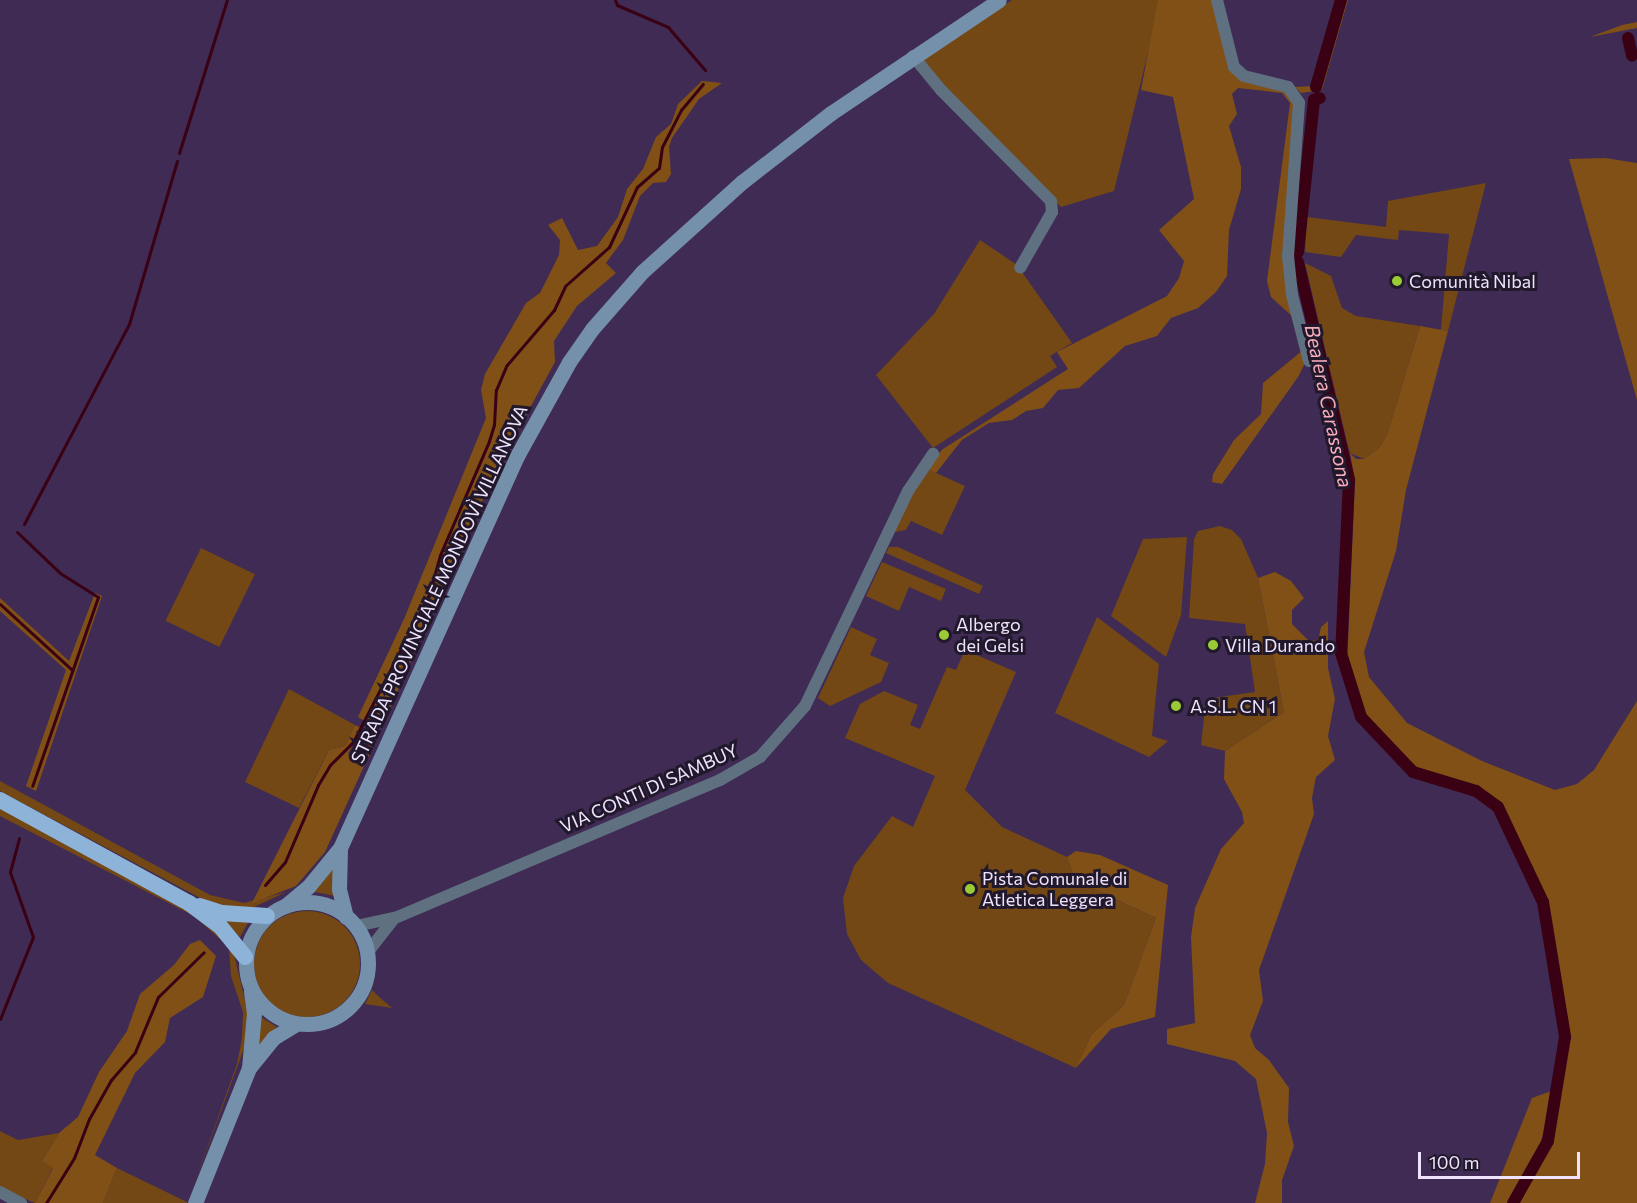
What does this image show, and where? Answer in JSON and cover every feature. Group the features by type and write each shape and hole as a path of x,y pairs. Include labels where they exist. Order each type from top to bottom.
{"highway":[{"path":"0,800 189,903 220,926 245,957"},
{"path":"189,903 222,913 267,916"}],"main road":[{"name":"STRADA PROVINCIALE MONDOVÌ VILLANOVA","path":"285,906 308,887 340,848 517,456 569,362 592,329 642,272 742,182 913,56 999,0"},
{"name":"STRADA PROVINCIALE MONDOVÌ VILLANOVA","path":"340,848 339,889 351,922"},
{"path":"195,1203 249,1068 273,1038 296,1024 331,1020 349,1008 367,977 367,952 351,922 315,903 285,906 267,916 255,930 245,957 251,991 249,1068"},
{"path":"251,991 273,1015 296,1024"}],"street":[{"path":"1216,0 1234,68 1244,76 1288,87 1299,103 1288,256 1294,303 1309,361"},
{"path":"913,56 940,90 1051,201 1049,218 1020,268"},
{"name":"VIA CONTI DI SAMBUY","path":"351,922 395,918 731,776 760,757 805,706 908,491 933,454"},
{"name":"VIA CONTI DI SAMBUY","path":"367,952 395,918"},
{"path":"0,1191 21,1203"}],"shaded area":[{"path":"1012,0 1158,0 1160,4 1114,191 1061,207 975,121 922,59"},
{"path":"1158,0 1212,0 1227,62 1287,90 1295,102 1289,181 1294,318 1271,297 1267,281 1290,103 1282,93 1238,88 1232,94 1237,114 1229,126 1241,167 1241,189 1229,230 1227,276 1216,292 1198,308 1171,318 1157,336 1125,346 1079,388 1058,390 1043,408 1026,411 1012,420 989,423 962,440 936,473 925,468 943,449 1068,369 1057,352 1167,296 1179,278 1184,261 1159,230 1194,199 1173,97 1141,90"},
{"path":"1336,0 1348,0 1322,90 1301,93 1295,87 1312,86"},
{"path":"1637,22 1637,28 1590,37 1622,25"},
{"path":"702,81 722,83 699,99 672,138 669,147 671,174 666,182 653,183 640,196 623,240 606,263 616,273 577,306 554,341 555,362 497,468 382,726 374,727 358,717 404,619 486,418 481,390 485,374 526,303 540,293 559,255 560,240 548,225 562,218 578,250 597,246 618,217 627,189 643,169 656,137 671,124 678,104"},
{"path":"1605,158 1637,163 1637,400 1569,159"},
{"path":"1486,183 1448,331 1441,330 1449,234 1399,230 1398,240 1356,235 1341,257 1305,252 1307,217 1386,227 1388,201"},
{"path":"980,240 1017,265 1072,343 1050,356 1057,367 933,448 876,375 934,314"},
{"path":"1305,263 1331,276 1342,308 1356,316 1420,326 1387,435 1379,448 1364,459 1350,453"},
{"path":"1420,326 1448,331 1406,490 1396,551 1364,652 1369,677 1407,723 1482,761 1555,790 1577,784 1594,770 1637,701 1637,1203 1517,1203 1551,1147 1569,1042 1545,894 1499,802 1483,790 1423,772 1403,757 1364,715 1347,666 1355,481 1350,453 1356,459 1364,459 1379,448 1387,435"},
{"path":"1303,350 1304,365 1298,377 1222,484 1212,482 1213,474 1234,440 1261,414 1263,383"},
{"path":"925,468 965,486 942,535 911,521 906,530 894,532"},
{"path":"1220,526 1232,530 1241,539 1258,578 1284,712 1225,751 1201,745 1206,699 1255,692 1245,624 1189,618 1194,539 1198,531"},
{"path":"1187,537 1181,615 1166,657 1111,616 1143,539"},
{"path":"889,547 898,547 983,586 979,594 886,553"},
{"path":"201,548 255,574 219,647 165,621"},
{"path":"882,562 946,589 941,601 909,587 899,611 866,596"},
{"path":"1275,572 1291,581 1304,598 1292,610 1292,624 1308,640 1318,641 1321,627 1328,621 1328,668 1335,699 1328,736 1335,760 1316,777 1312,798 1314,814 1259,970 1263,1001 1250,1035 1255,1048 1269,1060 1289,1088 1288,1122 1294,1146 1282,1180 1282,1203 1255,1203 1265,1164 1267,1133 1256,1079 1235,1061 1167,1044 1167,1029 1195,1023 1191,937 1195,908 1221,849 1244,823 1242,812 1224,779 1225,751 1284,712 1258,578"},
{"path":"95,593 102,596 36,791 26,786 66,670 0,611 0,598 69,661"},
{"path":"1097,617 1159,664 1152,736 1168,741 1149,757 1055,713"},
{"path":"851,627 877,639 870,655 889,663 881,682 830,706 818,698"},
{"name":"Pista Comunale di Atletica Leggera","path":"965,650 1016,672 965,790 1002,827 1067,857 1075,880 1156,918 1124,1005 1091,1035 1076,1068 888,983 861,960 847,934 843,898 854,866 892,816 913,827 935,776 845,738 860,704 884,691 918,705 910,725 920,729 947,667 956,670"},
{"path":"289,689 355,725 345,746 329,750 299,808 245,782"},
{"path":"355,725 361,728 348,754 352,760 362,759 373,735 375,742 325,852 296,886 252,903 329,750 345,746"},
{"path":"0,781 210,895 244,903 286,892 252,908 236,909 204,900 0,791"},
{"path":"0,808 187,908 232,946 248,1013 246,1043 192,1190 237,1064 242,1038 243,1012 231,976 229,947 194,916 0,816"},
{"path":"1076,851 1100,855 1168,885 1155,1017 1111,1029 1076,1068 1091,1035 1124,1005 1156,918 1075,880 1067,857"},
{"path":"334,863 335,896 310,891"},
{"path":"307,911 327,915 344,927 356,944 360,964 356,984 344,1001 327,1013 307,1017 287,1013 270,1001 258,984 254,964 258,944 270,927 287,915"},
{"path":"221,918 249,921 240,937"},
{"path":"200,940 216,956 203,997 170,1018 165,1042 135,1073 95,1155 117,1168 103,1203 35,1203 53,1168 42,1161 59,1133 78,1117 99,1072 127,1031 140,994 174,965 190,944"},
{"path":"372,990 378,996 392,1008 365,1004"},
{"path":"259,1016 277,1027 256,1050"},
{"path":"1554,1090 1538,1154 1508,1203 1490,1203 1532,1098"},
{"path":"0,1131 18,1140 59,1133 42,1161 53,1167 35,1203 0,1188"},
{"path":"117,1168 187,1202 187,1203 103,1203"}],"waterway":[{"path":"179,153 227,0"},
{"path":"615,0 617,5 668,27 705,70"},
{"name":"Bealera Carassona","path":"1316,87 1341,0"},
{"path":"1628,38 1632,56"},
{"path":"265,885 285,862 318,785 330,765 353,742 429,595 440,555 489,441 494,425 496,390 506,366 554,310 565,286 609,247 637,187 659,168 662,147 681,110 703,84"},
{"path":"1298,252 1314,100 1320,98"},
{"path":"24,524 129,324 177,161"},
{"name":"Bealera Carassona","path":"1298,262 1349,480 1341,653 1361,717 1413,772 1476,791 1498,807 1543,902 1565,1037 1548,1141 1513,1203"},
{"path":"17,532 60,573 98,597 32,786"},
{"path":"0,604 72,670"},
{"path":"0,1019 33,937 10,872 19,838"},
{"path":"46,1203 74,1158 89,1119 111,1080 135,1052 158,997 204,952"}],"place":[{"name":"Comunità Nibal","path":"1397,281"},
{"name":"Albergo dei Gelsi","path":"944,635"},
{"name":"Villa Durando","path":"1213,645"},
{"name":"A.S.L. CN 1","path":"1176,706"},
{"name":"Pista Comunale di Atletica Leggera","path":"970,889"}]}
